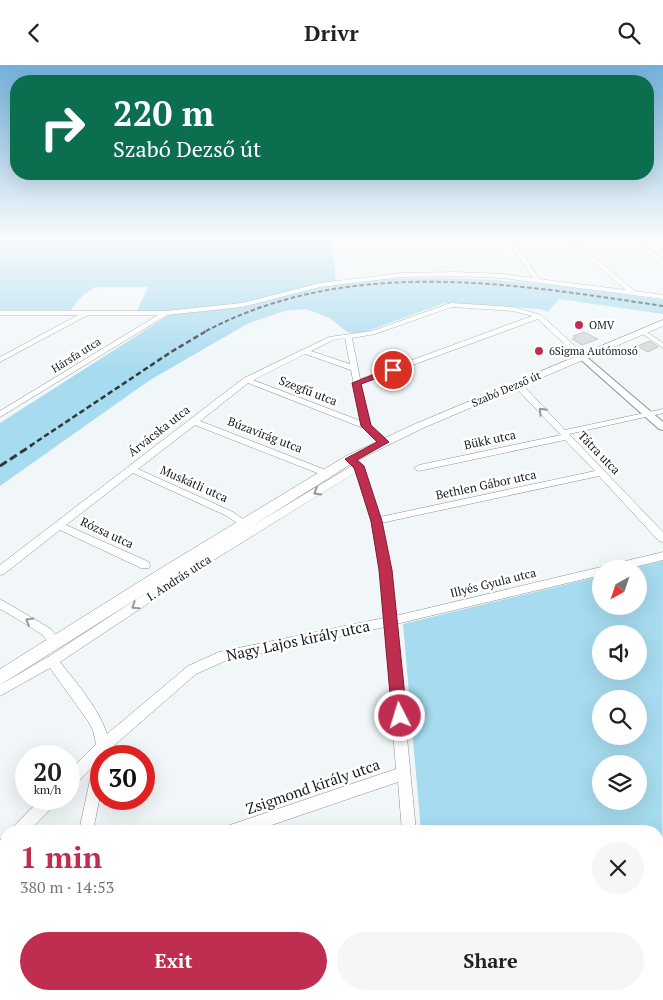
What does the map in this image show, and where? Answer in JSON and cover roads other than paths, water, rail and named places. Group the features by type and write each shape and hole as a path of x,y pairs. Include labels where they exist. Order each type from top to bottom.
{"main road":[{"name":"Szabó Dezső út","path":"355,463 384,442 663,323"},
{"name":"I. András utca","path":"0,678 328,473 355,463"}],"street":[{"path":"1,314 164,313 242,305 320,285 339,283"},
{"path":"556,283 663,297"},
{"path":"621,283 633,293"},
{"name":"Árvácska utca","path":"0,571 247,380 331,337 373,333 451,305 513,309 539,316"},
{"path":"0,360 85,313"},
{"name":"Hársfa utca","path":"0,415 164,313"},
{"path":"356,383 539,316 663,427"},
{"path":"642,331 663,346"},
{"path":"348,336 366,426"},
{"path":"304,351 353,368"},
{"name":"Szegfű utca","path":"247,380 366,426 384,442"},
{"name":"Tátra utca","path":"517,384 663,539"},
{"name":"Bükk utca","path":"419,467 663,411"},
{"name":"Búzavirág utca","path":"193,421 328,473"},
{"path":"355,463 376,521 386,570 409,825"},
{"name":"I. András utca","path":"0,691 52,661 355,463"},
{"name":"Muskátli utca","path":"131,469 230,514 244,524"},
{"name":"Bethlen Gábor utca","path":"376,521 601,473"},
{"name":"Rózsa utca","path":"58,525 145,565"},
{"path":"646,560 663,556"},
{"name":"Illyés Gyula utca","path":"391,621 592,573"},
{"path":"0,603 47,632 55,642"},
{"name":"Nagy Lajos király utca","path":"111,745 192,670 223,656 391,621"},
{"path":"52,661 99,726 101,745"},
{"name":"Nagy Lajos király utca","path":"80,772 90,763"},
{"name":"Zsigmond király utca","path":"251,825 404,773"},
{"path":"25,825 40,810"},
{"path":"87,825 90,810"}],"railway":[{"path":"207,330 260,307 316,292 373,284 413,283"},
{"path":"449,283 489,284 547,290 663,306"},
{"path":"30,446 171,352 207,330"},
{"path":"0,466 32,445"}],"place":[{"name":"OMV","path":"579,325"},
{"name":"6Sigma Autómosó","path":"539,351"}]}
